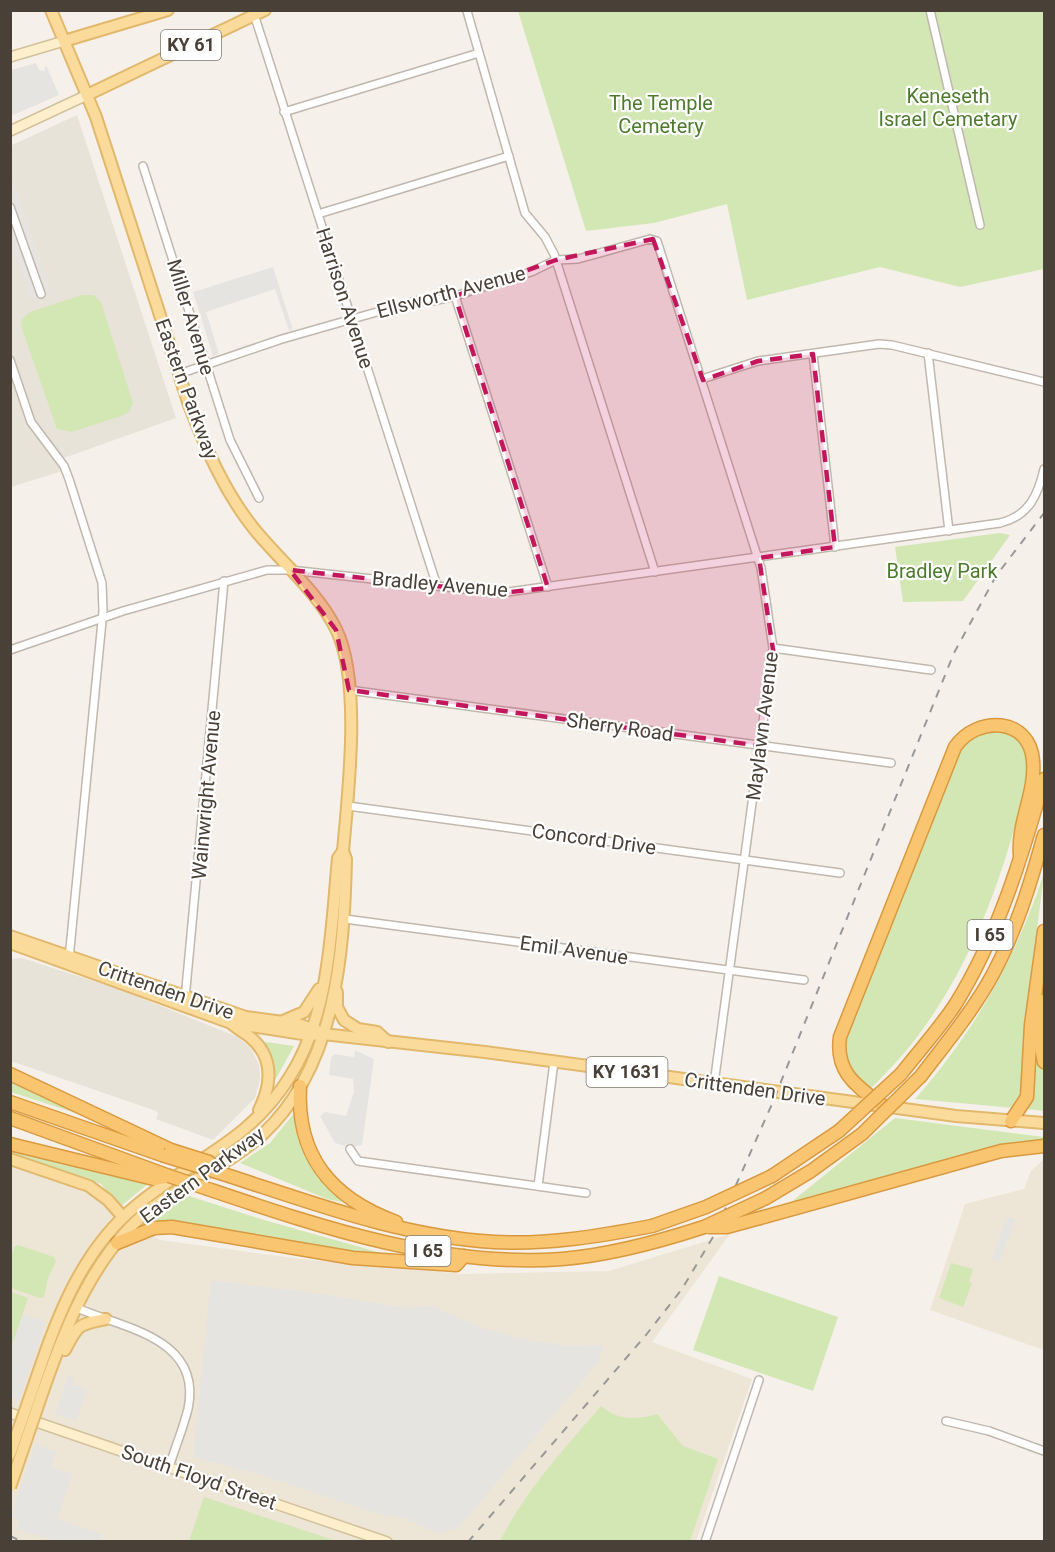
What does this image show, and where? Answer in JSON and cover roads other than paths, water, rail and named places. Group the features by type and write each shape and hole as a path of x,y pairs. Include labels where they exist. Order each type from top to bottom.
{"highway":[{"path":"883,1106 849,1079 839,1059 840,1037 955,747 962,737 976,727 991,724 1011,728 1026,741 1032,753 1034,774 1018,837 1020,855"},
{"name":"I 65","path":"10,1102 352,1217 425,1233 470,1240 520,1243 603,1236 652,1226 706,1207 772,1176 839,1131 901,1074 963,990 1000,913 1044,779"},
{"name":"I 65","path":"10,1118 220,1193 366,1238 426,1251 526,1260 563,1258 642,1245 704,1227 766,1198 811,1172 862,1134 921,1076 959,1026 993,973 1016,920 1044,835"},
{"path":"1011,1121 1028,1097 1031,1025 1044,931"},
{"path":"1041,954 1041,1042 1044,1062"},
{"path":"10,1074 167,1153"},
{"path":"300,1086 299,1109 302,1133 324,1172 346,1196 363,1208 425,1233"},
{"path":"10,1144 154,1179 169,1176"},
{"path":"704,1227 727,1227 981,1156 1044,1146"},
{"path":"117,1243 154,1228 172,1227 311,1252 403,1263 456,1266 464,1256"}],"main road":[{"name":"Eastern Parkway","path":"10,1487 52,1332 79,1274 111,1231 149,1195 229,1143 252,1123 290,1077 311,1031 329,982 345,919 346,859 343,851 348,806 351,734 349,690 343,649 336,630 312,594 255,530 224,482 199,431 87,95 51,10"},
{"name":"KY 61","path":"64,41 168,10"},
{"name":"KY 61","path":"87,95 253,13 265,10"},
{"name":"Eastern Parkway","path":"10,1455 38,1390 51,1370 77,1308 117,1243 152,1208 262,1134 300,1086 317,1053 323,1034 338,858 343,851"},
{"name":"Crittenden Drive","path":"10,936 231,1023 311,1031"},
{"name":"Crittenden Drive","path":"10,943 26,950 69,960"},
{"path":"10,952 26,950"},
{"path":"277,1022 294,1018 304,1012 329,982"},
{"path":"329,982 344,1020 358,1029 377,1032 388,1042"},
{"name":"Crittenden Drive","path":"185,1003 323,1034 883,1106 1044,1123"},
{"path":"231,1023 260,1047 268,1064 267,1092 252,1123"},
{"path":"10,1159 89,1186 108,1200 123,1218"},
{"path":"77,1308 76,1301 84,1280 111,1231"},
{"path":"51,1370 78,1326 106,1319"}],"street":[{"path":"930,10 980,225"},
{"path":"467,12 525,213 545,237 556,260 655,572"},
{"name":"Harrison Avenue","path":"253,13 437,586"},
{"name":"KY 61","path":"10,57 64,41"},
{"path":"284,112 479,53"},
{"name":"KY 61","path":"10,131 87,95"},
{"path":"318,213 509,156"},
{"name":"Miller Avenue","path":"143,166 230,440 259,498"},
{"path":"10,207 14,228 41,294"},
{"name":"Ellsworth Avenue","path":"179,374 282,339 351,319 419,300 433,301 455,296 531,272 556,260 578,259 655,240"},
{"name":"Maylawn Avenue","path":"655,240 702,379 758,559 773,648 714,1084"},
{"path":"455,296 548,587"},
{"path":"702,379 758,361 879,344 928,353 1044,382"},
{"path":"928,353 950,531"},
{"path":"813,354 835,547"},
{"path":"10,360 14,385 31,422 64,466 102,584 102,617 69,960"},
{"name":"Bradley Avenue","path":"10,650 102,617 267,570 290,570 501,593 758,559 1000,523 1018,517 1036,497 1044,469"},
{"name":"Wainwright Avenue","path":"185,1003 224,581"},
{"path":"773,648 931,670"},
{"name":"Sherry Road","path":"349,690 891,763"},
{"name":"Concord Drive","path":"348,806 840,873"},
{"name":"Emil Avenue","path":"345,919 804,980"},
{"path":"538,1186 554,1062"},
{"path":"350,1149 358,1161 586,1192"},
{"path":"77,1308 160,1340 174,1353 184,1370 189,1389 188,1408 169,1467"},
{"path":"705,1542 759,1380"},
{"name":"South Floyd Street","path":"10,1413 387,1542"},
{"path":"10,1455 24,1417"},
{"path":"946,1421 989,1431 1044,1451"}],"railway":[{"path":"468,1542 646,1335 682,1289 713,1237 772,1104 954,653 996,576 1044,513"},
{"path":"10,1536 23,1542"}],"park label":[{"name":"Keneseth Israel Cemetary","path":"948,108"},
{"name":"The Temple Cemetery","path":"661,114"},
{"name":"Bradley Park","path":"942,571"}]}
